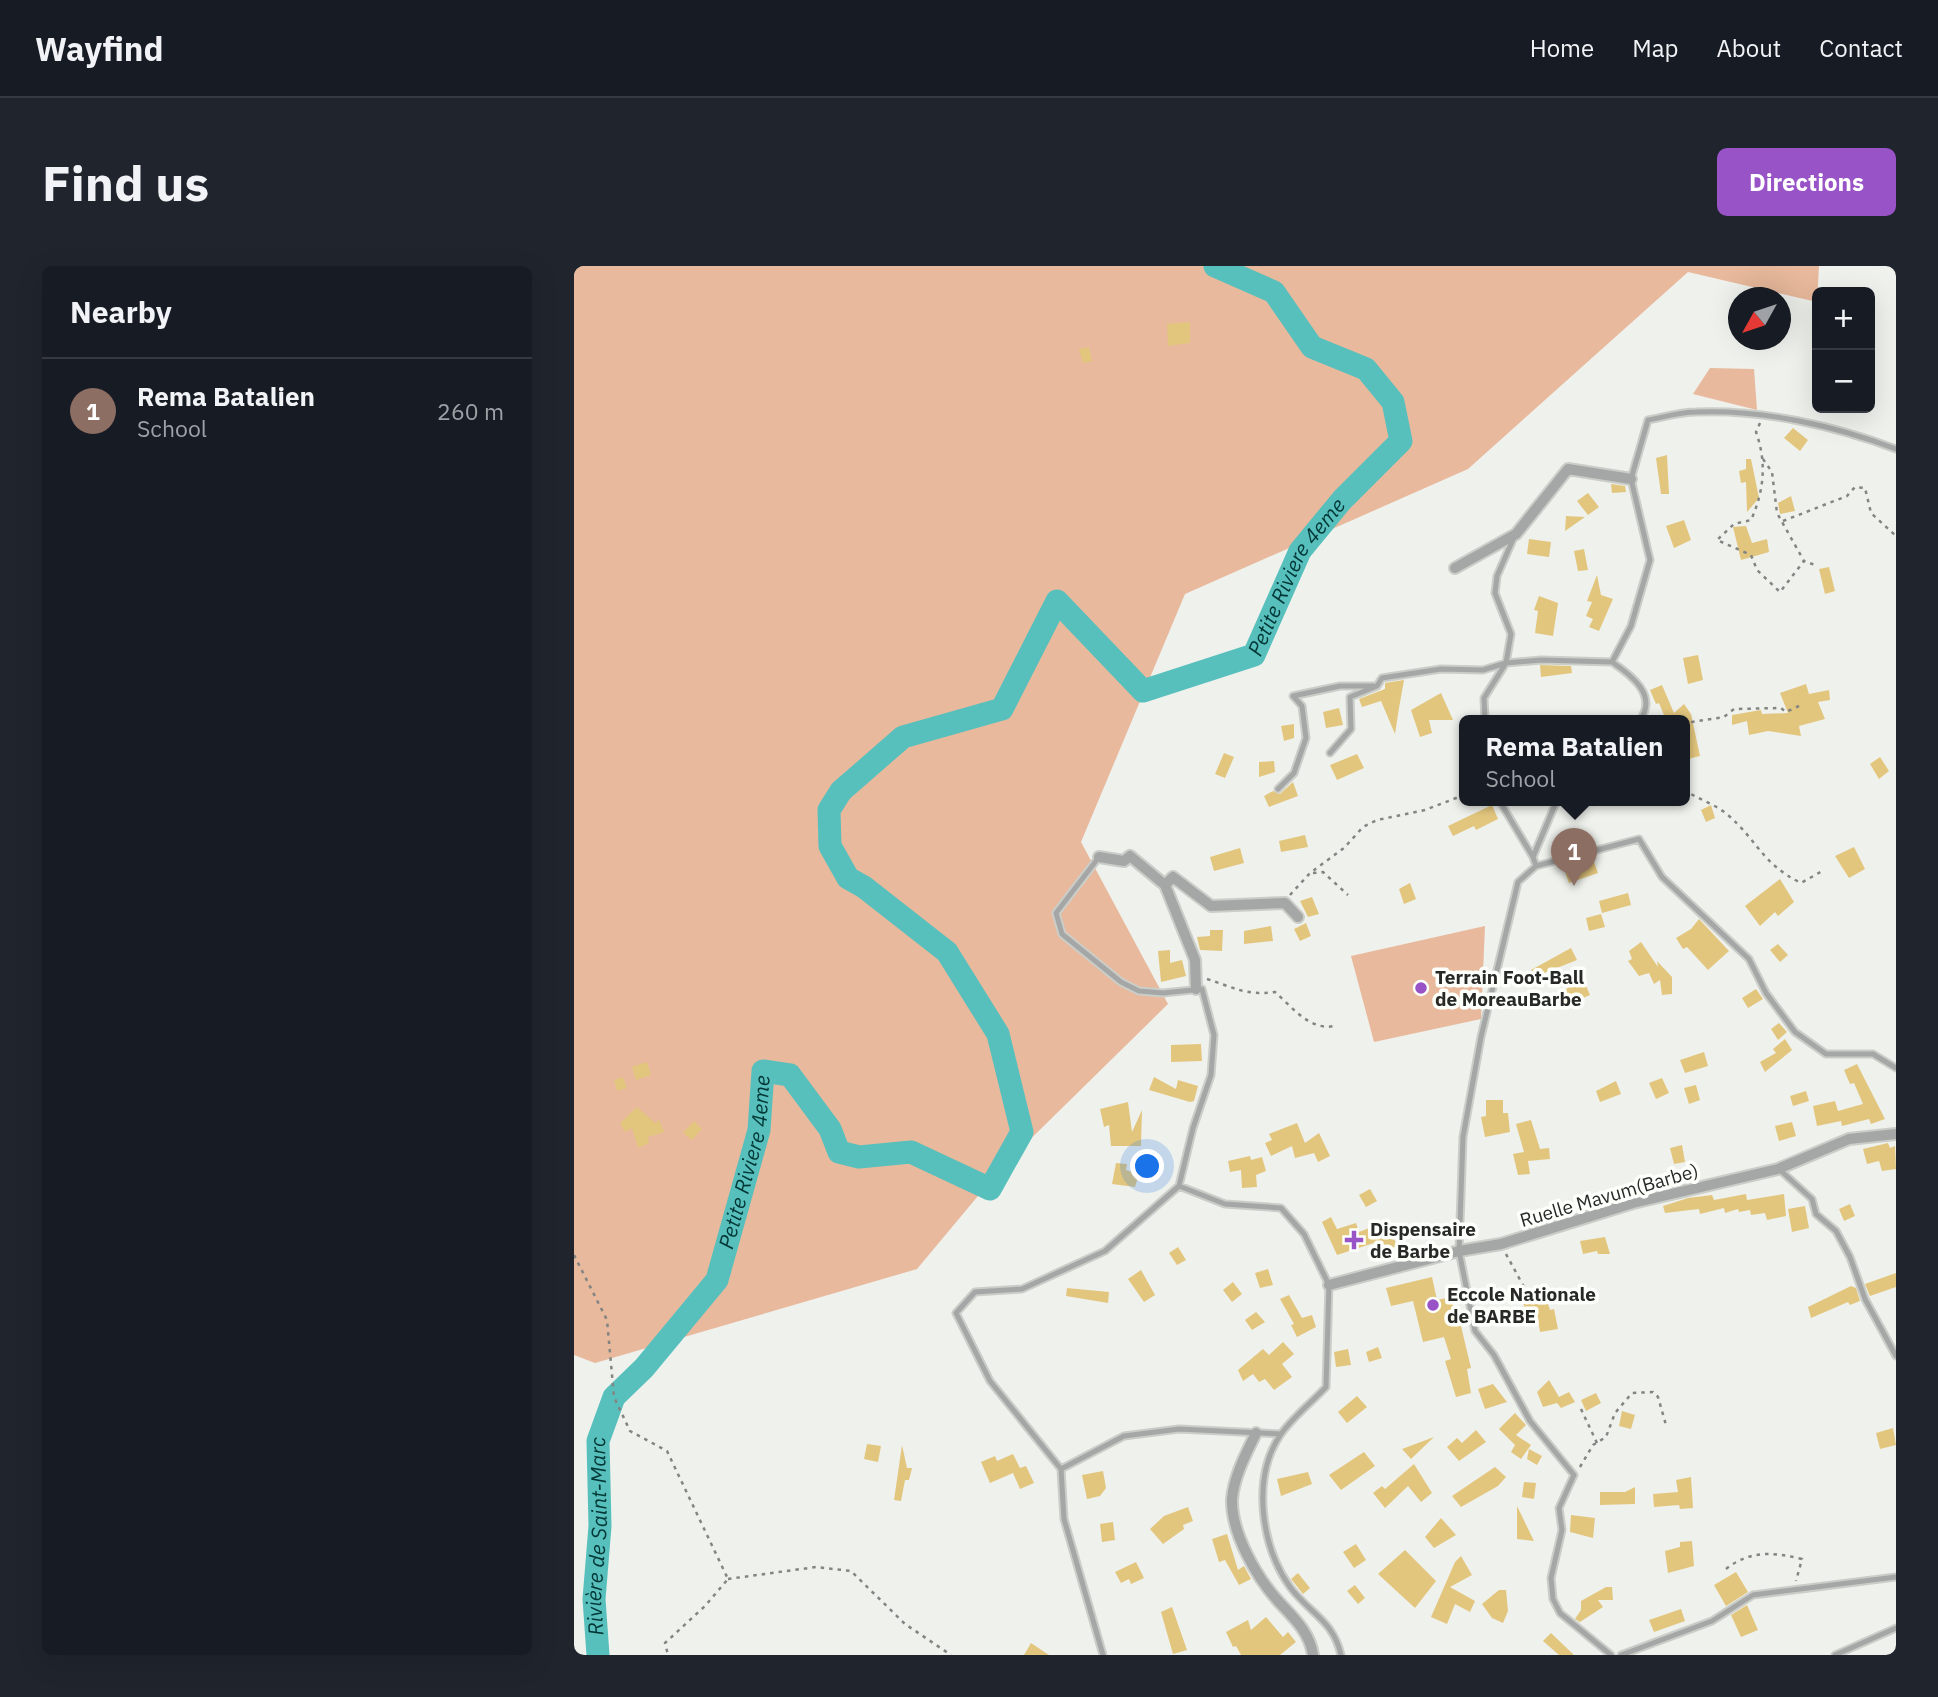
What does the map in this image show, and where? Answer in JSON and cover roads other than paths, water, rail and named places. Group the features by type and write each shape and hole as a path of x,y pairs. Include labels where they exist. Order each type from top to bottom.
{"street":[{"path":"1455,568 1516,534 1568,469 1631,479"},
{"path":"1099,857 1124,861 1130,856 1165,885 1195,960 1196,989"},
{"path":"1165,885 1173,877 1211,906 1285,904 1298,917"},
{"name":"Ruelle Mavum(Barbe)","path":"1329,1285 1459,1251 1501,1244 1633,1203 1778,1169 1849,1139 1896,1134"},
{"path":"1256,1433 1239,1469 1232,1501 1240,1534 1248,1562 1264,1586 1311,1640 1313,1655"}],"lane":[{"path":"1612,662 1632,626 1650,560 1631,479 1648,420 1693,412 1728,412 1853,433 1896,449"},
{"path":"1485,715 1484,698 1506,663 1511,634 1495,593 1497,576 1516,534"},
{"path":"1330,753 1351,729 1350,697 1377,686 1382,678 1441,669 1483,670 1506,663 1541,660 1612,662 1639,680 1646,700 1642,715"},
{"path":"1278,789 1294,773 1306,738 1302,706 1293,696 1340,686 1377,686"},
{"path":"1503,806 1533,856 1536,866"},
{"path":"1533,856 1554,806"},
{"path":"1611,1655 1560,1613 1553,1599 1551,1578 1562,1530 1559,1508 1574,1475 1530,1421 1494,1355 1475,1331 1459,1251 1463,1137 1481,1037 1518,882 1536,866 1639,839 1662,877 1749,960 1766,993 1795,1032 1826,1054 1873,1054 1896,1068"},
{"path":"1099,857 1056,913 1062,934 1121,982 1139,991 1163,993 1202,989 1214,1035 1211,1075 1194,1128 1180,1186 1105,1251 1022,1289 975,1292 956,1313 990,1381 1061,1469 1064,1519 1104,1655"},
{"path":"1778,1169 1812,1199 1816,1214 1836,1231 1850,1257 1865,1299 1896,1356"},
{"path":"1180,1186 1225,1204 1281,1208 1304,1234 1329,1285 1326,1387 1280,1434 1261,1497 1268,1536 1290,1587 1335,1632 1341,1655"},
{"path":"1061,1469 1125,1436 1178,1429 1280,1434"},
{"path":"1621,1655 1712,1621 1754,1595 1896,1577"},
{"path":"1835,1655 1896,1628"}],"waterway":[{"name":"Petite Riviere 4eme","path":"598,1655 594,1599 600,1526 598,1441 614,1397 644,1368 717,1280 759,1130 763,1071 790,1075 830,1129 839,1152 859,1157 911,1152 990,1189 1022,1132 998,1034 947,952 864,887 848,878 830,846 829,810 841,791 903,737 1002,709 1057,601 1143,691 1254,655 1300,551 1342,500 1401,441 1393,402 1366,369 1312,347 1274,292 1215,266"}],"place":[{"name":"Rema Batalien","path":"1574,886"},
{"name":"Terrain Foot-Ball de MoreauBarbe","path":"1421,988"},
{"name":"Dispensaire de Barbe","path":"1354,1240"},
{"name":"Eccole Nationale de BARBE","path":"1433,1305"}],"water label":[{"name":"Rivière de Saint-Marc","path":"601,1536"}]}
